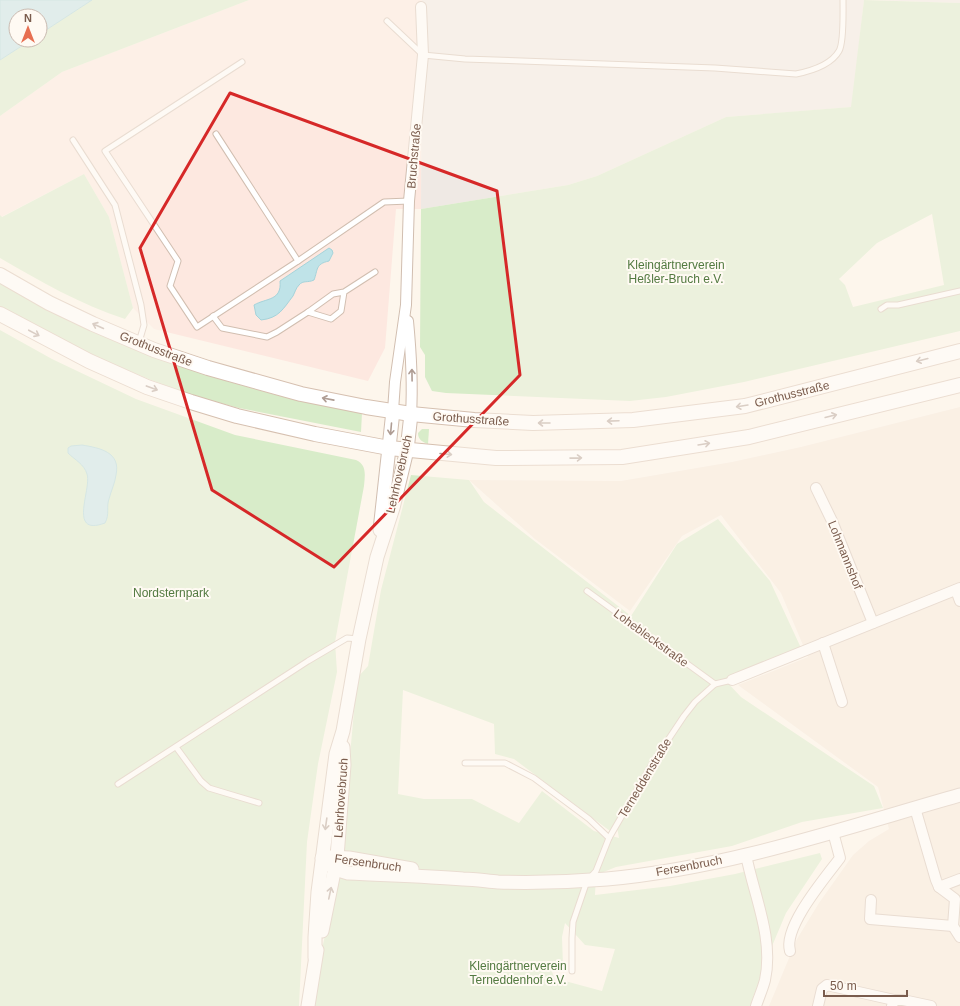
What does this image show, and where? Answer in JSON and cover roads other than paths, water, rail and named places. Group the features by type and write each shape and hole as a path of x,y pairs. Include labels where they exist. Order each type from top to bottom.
{"main road":[{"name":"Grothusstraße","path":"0,275 49,303 138,343 208,368 301,394 411,414 474,420 533,423 633,420 745,406 960,351"},
{"path":"0,314 88,361 147,387 237,416 389,448 496,458 622,457 749,437 960,385"}],"street":[{"name":"Bruchstraße","path":"393,411 396,375 406,305 409,201 423,55 421,3"},
{"name":"Bruchstraße","path":"406,305 412,356 413,394 411,414"},
{"name":"Lehrhovebruch","path":"377,557 393,411"},
{"name":"Lehrhovebruch","path":"315,958 318,892 336,754 343,731 359,639 377,557 393,508 407,450 411,414"},
{"name":"Lohmannshof","path":"816,488 832,521 872,623"},
{"path":"732,680 958,589 960,601"},
{"path":"823,644 842,702"},
{"name":"Lehrhovebruch","path":"308,1006 315,958 336,863 344,765 343,731"},
{"name":"Fersenbruch","path":"322,858 336,863 464,879 511,882 587,881 667,872 746,856 960,795"},
{"path":"914,808 939,887 955,899 953,926 960,937"},
{"path":"790,951 788,944 794,924 840,858 833,832"},
{"path":"746,856 767,942 767,969 765,980 756,1006"},
{"path":"939,887 960,879"},
{"path":"871,900 870,919 953,926"},
{"path":"818,1006 822,989 827,985 893,1003 903,1000 931,1006"}],"lane":[{"path":"387,21 423,55 465,59 715,68 796,74 807,72 826,64 840,50 842,41 844,0"},
{"path":"242,62 105,150 178,261 170,286 197,327 298,262 384,202 409,201"},
{"path":"216,134 298,262"},
{"path":"73,140 115,205 141,305 144,325 138,343"},
{"path":"213,316 222,328 267,337 308,312 333,294 344,292 375,272"},
{"path":"881,309 887,305 898,305 960,290"},
{"path":"308,312 331,319 341,311 344,292"},
{"name":"Lohebleckstraße","path":"587,591 715,684"},
{"path":"118,784 308,661 347,638 359,639"},
{"path":"715,684 732,680"},
{"name":"Terneddenstraße","path":"572,971 573,922 587,881 596,871 609,838 652,764 695,702 715,684"},
{"path":"176,747 201,781 210,788 259,804"},
{"path":"465,763 505,763 534,778 589,819 609,838"}],"water":[{"path":"0,0 92,0 48,29 48,8 8,8 8,48 19,48 0,60"},
{"path":"329,248 333,253 329,261 324,262 319,266 314,280 299,285 293,296 280,312 272,317 261,320 256,315 254,305 276,296 280,287 280,281"},
{"path":"82,445 108,452 115,461 117,467 115,481 108,502 108,514 105,523 94,526 87,523 84,518 88,481 86,471 82,465 68,453 68,448 71,446"}],"park label":[{"name":"Kleingärtnerverein Heßler-Bruch e.V.","path":"676,272"},
{"name":"Nordsternpark","path":"171,593"},
{"name":"Kleingärtnerverein Terneddenhof e.V.","path":"518,973"}]}
